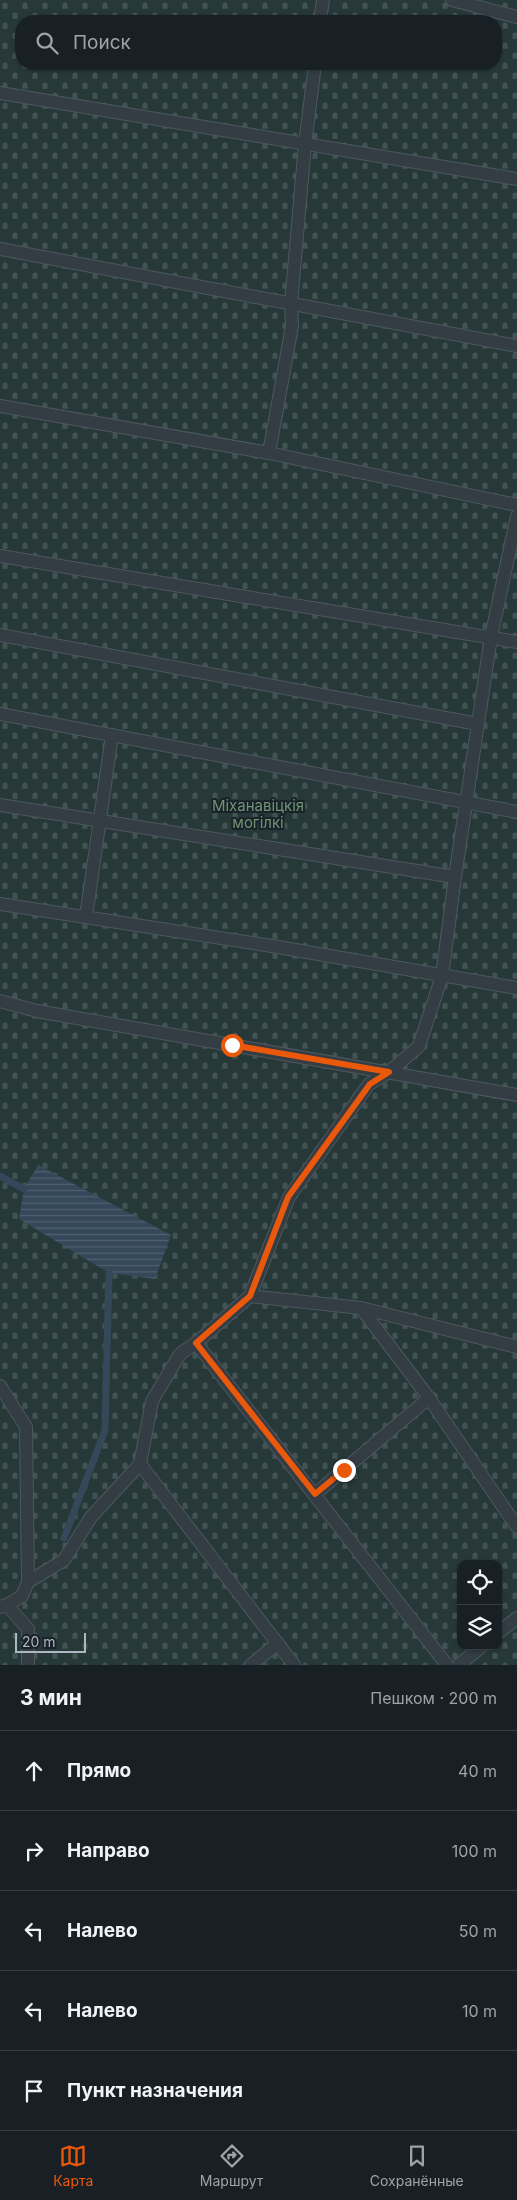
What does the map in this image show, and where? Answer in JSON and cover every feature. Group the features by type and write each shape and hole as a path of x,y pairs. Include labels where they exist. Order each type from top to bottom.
{"lane":[{"path":"321,15 323,0"},
{"path":"452,0 517,17"},
{"path":"269,453 292,326 291,304 305,144 314,70"},
{"path":"0,93 517,179"},
{"path":"0,249 517,346"},
{"path":"0,406 269,453 517,505"},
{"path":"28,1582 64,1560 91,1517 140,1464 152,1401 180,1354 196,1343 250,1296 288,1197 370,1084 389,1072 419,1046 442,976 455,877 492,637 517,516"},
{"path":"0,556 517,642"},
{"path":"0,635 478,724"},
{"path":"0,714 112,734 466,804 517,812"},
{"path":"86,918 112,734"},
{"path":"0,805 101,819 455,877"},
{"path":"0,904 272,946 517,988"},
{"path":"0,1000 37,1011 517,1095"},
{"path":"250,1296 361,1308 517,1347"},
{"path":"361,1308 429,1398 517,1527"},
{"path":"196,1343 447,1665"},
{"path":"0,1386 26,1427 28,1582 22,1596 3,1606 28,1629 28,1665"},
{"path":"315,1494 429,1398"},
{"path":"140,1464 294,1665"},
{"path":"502,1630 517,1618"},
{"path":"251,1665 278,1643"},
{"path":"460,1665 477,1650"}],"green space":[{"name":"Міханавіцкія могілкі","path":"0,0 517,0 517,1665 0,1665"}],"water":[{"path":"38,1165 171,1235 155,1279 109,1273 19,1219 24,1189"}],"waterway":[{"path":"0,1176 24,1189"},
{"path":"64,1538 105,1430 109,1273"}],"route":[{"path":"232,1045 389,1072 370,1084 288,1197 250,1296 196,1343 315,1494 344,1470"}]}
